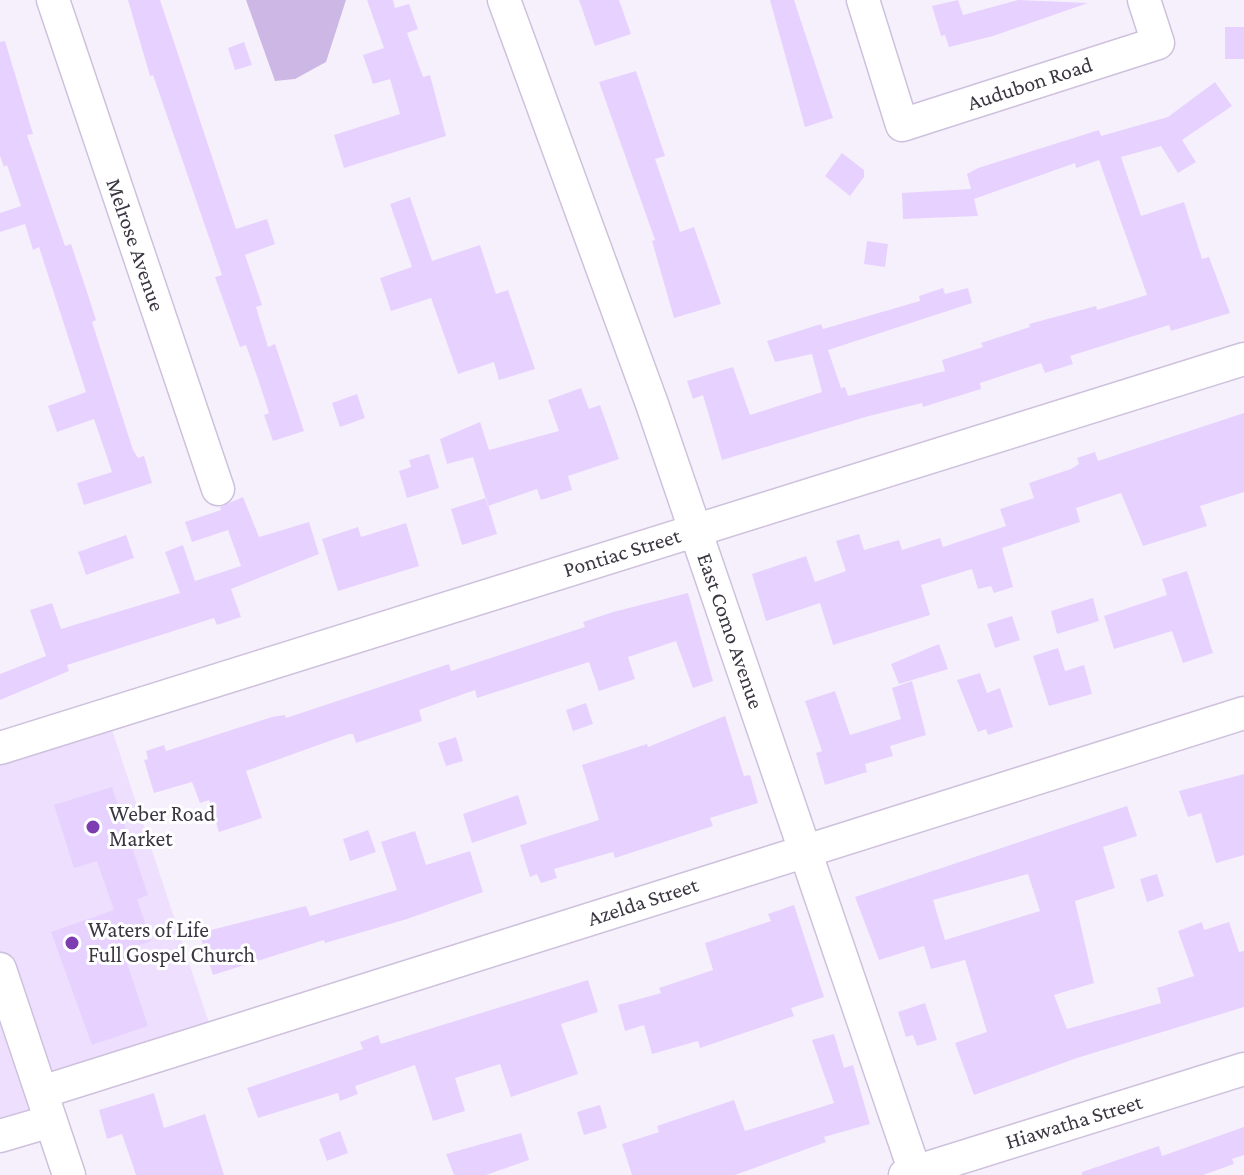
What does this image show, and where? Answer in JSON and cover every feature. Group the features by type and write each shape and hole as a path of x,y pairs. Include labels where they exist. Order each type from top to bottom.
{"street":[{"name":"Melrose Avenue","path":"53,0 218,489"},
{"name":"East Como Avenue","path":"504,0 696,530 912,1174"},
{"name":"Audubon Road","path":"863,0 902,125 1158,43 1144,0"},
{"name":"Pontiac Street","path":"0,748 1244,359"},
{"name":"Azelda Street","path":"0,1136 46,1107 803,851 1244,713"},
{"path":"0,969 69,1175"},
{"name":"Hiawatha Street","path":"912,1174 1244,1069"}],"shaded area":[{"path":"246,0 346,0 326,62 295,79 275,81"},
{"path":"107,715 215,1041 43,1092 52,1126 0,1143 0,749"}],"building":[{"path":"128,0 160,0 236,229 267,219 275,244 245,255 262,305 256,307 268,347 275,344 304,431 273,441 264,415 269,413 258,379 246,345 240,347 215,277 222,275 153,75 150,76"},
{"path":"367,0 393,0 395,8 409,4 418,29 407,33 423,77 430,75 446,136 344,168 334,135 400,114 390,79 373,84 363,55 384,48"},
{"path":"579,0 619,0 631,34 595,46"},
{"path":"770,0 794,0 833,118 805,127"},
{"path":"958,0 963,15 1018,0 1088,3 993,36 949,47 945,35 941,36 932,6"},
{"path":"1225,27 1244,27 1244,59 1225,59"},
{"path":"5,41 33,134 27,135 65,246 71,244 133,450 138,458 144,456 152,483 84,505 77,483 112,472 94,419 57,432 48,406 86,392 39,247 33,250 25,224 0,232 0,213 21,206 7,165 4,167 0,156 0,42"},
{"path":"244,42 252,65 235,70 228,48"},
{"path":"636,71 665,156 655,159 680,232 694,227 721,304 674,318 652,241 655,240 599,82"},
{"path":"1215,82 1232,106 1182,140 1196,162 1178,173 1161,146 1121,157 1141,216 1184,202 1202,259 1209,257 1230,313 1171,331 1169,325 1070,356 1073,364 1045,373 1041,363 980,383 981,389 923,407 922,403 869,416 722,460 703,395 693,399 687,381 733,367 750,415 822,392 812,354 775,362 767,341 821,324 823,329 920,301 919,296 943,288 945,294 968,288 972,303 828,350 841,388 845,387 848,396 945,371 942,360 983,347 981,343 1030,327 1029,324 1096,306 1097,310 1147,295 1099,160 1076,168 1075,163 974,199 978,216 903,219 902,193 971,189 967,174 978,168 1099,130 1101,136 1168,117"},
{"path":"842,153 864,170 864,177 850,196 825,176"},
{"path":"410,197 432,261 480,245 496,294 508,290 535,369 499,380 494,362 458,374 431,298 391,311 380,278 412,267 390,204"},
{"path":"867,241 888,244 885,267 864,264"},
{"path":"581,388 589,409 600,405 619,459 568,476 572,490 541,500 537,489 488,506 473,457 447,464 440,439 480,422 489,450 559,431 548,400"},
{"path":"357,394 365,418 340,427 332,403"},
{"path":"1244,413 1244,492 1200,506 1207,526 1143,546 1121,493 1076,508 1080,522 1002,548 1013,587 994,593 991,586 978,589 972,569 921,585 930,615 833,645 820,603 766,621 752,574 806,556 815,582 846,571 836,541 859,534 864,550 899,540 902,550 940,538 943,547 1006,526 1000,509 1034,498 1029,483 1071,469 1079,464 1077,458 1095,452 1098,461"},
{"path":"429,454 439,488 407,498 399,471 411,467 409,460"},
{"path":"243,497 259,537 309,522 319,554 231,589 241,617 217,625 214,618 67,665 69,671 0,700 0,674 46,656 30,610 52,603 61,629 180,593 165,552 183,545 195,581 241,566 228,530 192,542 185,522 221,510 220,507"},
{"path":"486,498 497,534 462,545 451,509"},
{"path":"406,523 419,566 338,591 322,539 358,527 361,537"},
{"path":"126,535 134,558 86,575 78,552"},
{"path":"1187,571 1213,653 1183,663 1172,631 1114,649 1104,616 1167,595 1162,579"},
{"path":"688,593 713,681 693,688 676,641 628,657 635,679 599,691 589,662 477,698 475,690 419,710 422,721 356,743 353,734 349,734 246,771 262,818 219,832 209,800 200,803 192,782 154,793 144,760 148,759 146,751 164,745 166,751 272,717 285,715 286,718 449,664 451,671 585,627 583,622 613,612"},
{"path":"1093,598 1099,621 1057,634 1051,611"},
{"path":"1012,616 1020,640 995,648 987,624"},
{"path":"939,644 948,669 899,684 891,664"},
{"path":"1058,648 1065,671 1084,665 1092,694 1049,706 1033,656"},
{"path":"980,673 987,693 1000,688 1013,727 988,735 986,729 978,732 957,680"},
{"path":"912,681 926,735 890,746 893,756 865,764 867,772 825,785 816,753 822,751 805,701 835,691 850,735 901,719 892,688"},
{"path":"586,703 593,724 573,731 566,710"},
{"path":"725,716 744,776 750,775 758,803 710,818 713,826 615,858 613,852 554,869 557,878 541,883 537,874 530,877 520,845 599,820 582,765 647,744 648,747"},
{"path":"456,737 463,761 446,766 438,743"},
{"path":"1244,774 1244,855 1216,863 1201,813 1188,817 1179,791"},
{"path":"112,787 148,895 137,899 151,941 123,951 148,1026 92,1045 51,932 114,910 97,861 74,868 54,805"},
{"path":"518,795 527,824 472,843 463,814"},
{"path":"1127,806 1137,836 1103,847 1115,888 1075,901 1094,983 1054,995 1067,1029 1161,1003 1157,988 1194,976 1178,931 1202,922 1204,930 1229,922 1239,952 1244,951 1244,1007 1077,1058 974,1095 955,1043 987,1032 965,960 931,969 924,946 879,960 855,897","holes":["1028,874 1040,911 945,940 933,900"]},
{"path":"368,830 376,852 350,861 343,839"},
{"path":"415,831 426,865 470,851 483,892 407,919 325,943 324,940 213,975 199,933 306,906 310,916 397,890 381,842"},
{"path":"1157,874 1164,896 1147,902 1140,879"},
{"path":"794,905 824,997 791,1008 794,1016 700,1048 698,1041 652,1054 644,1025 625,1031 618,1005 661,993 659,988 713,970 705,943 771,921 768,914"},
{"path":"588,980 598,1012 561,1024 578,1074 511,1097 500,1064 455,1078 465,1111 433,1121 415,1065 355,1086 358,1094 340,1101 338,1093 258,1118 247,1088 363,1049 360,1042 378,1035 381,1044"},
{"path":"925,1003 937,1040 917,1046 913,1035 906,1037 898,1012"},
{"path":"834,1034 844,1068 853,1065 870,1124 824,1137 826,1142 735,1175 632,1175 622,1144 659,1132 657,1126 734,1100 745,1131 834,1103 812,1040"},
{"path":"154,1093 164,1128 205,1114 224,1175 136,1175 122,1134 107,1139 99,1110"},
{"path":"600,1105 607,1128 584,1135 577,1112"},
{"path":"1244,1127 1244,1155 1232,1159 1234,1164 1203,1175 1082,1175 1082,1172 1159,1146 1162,1156"},
{"path":"340,1131 348,1153 327,1161 319,1139"},
{"path":"521,1133 529,1160 486,1175 454,1175 446,1154"}],"place":[{"name":"Weber Road Market","path":"93,827"},
{"name":"Waters of Life Full Gospel Church","path":"72,943"}]}
